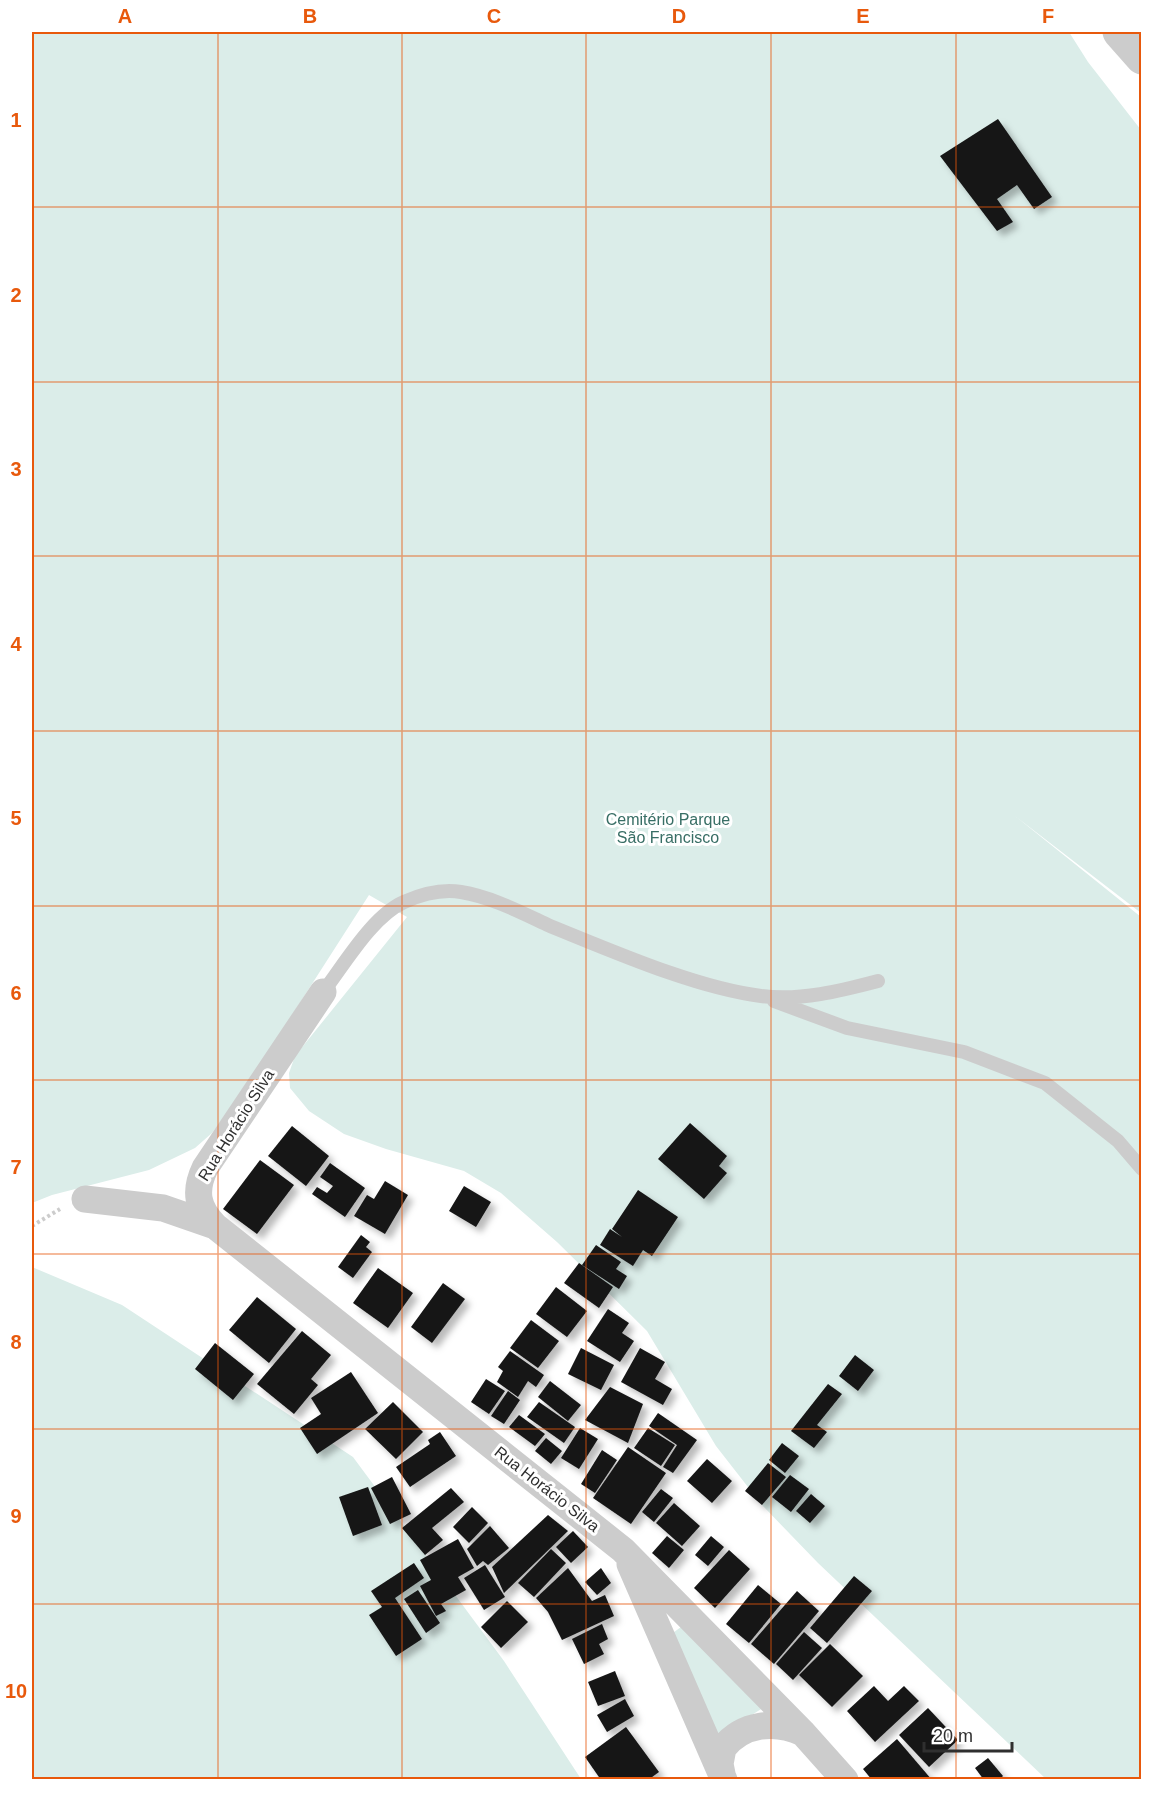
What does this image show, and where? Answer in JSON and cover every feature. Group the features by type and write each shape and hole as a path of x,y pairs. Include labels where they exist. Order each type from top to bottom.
{"street":[{"path":"1119,32 1142,58"},
{"name":"Rua Horácio Silva","path":"322,992 201,1176 198,1184 199,1203 203,1212 215,1226 624,1550 803,1732 845,1779"},
{"path":"201,1176 188,1186 166,1195 97,1200 163,1208 215,1226"},
{"path":"624,1550 724,1778"},
{"path":"724,1778 720,1755 734,1737 752,1728 771,1724 791,1727 803,1732"}],"lane":[{"name":"Rua Horácio Silva","path":"322,992 375,925 392,909 402,902 437,892 459,892 484,897 608,950 712,985 761,996 794,997 834,993 878,981"},
{"path":"761,996 847,1028 964,1052 1045,1083 1118,1141 1142,1169"}],"green space":[{"name":"Cemitério Parque São Francisco","path":"32,32 1069,32 1088,62 1141,130 1141,913 1015,816 1141,917 1141,1779 1046,1779 818,1563 762,1505 716,1446 647,1331 557,1242 501,1193 464,1171 386,1149 344,1134 309,1111 290,1088 289,1073 295,1056 407,917 369,895 244,1090 212,1133 195,1148 149,1170 52,1195 32,1203"},
{"path":"32,1267 122,1305 353,1457 504,1661 581,1779 32,1779"},
{"path":"681,1627 766,1706 712,1740 670,1635"}],"building":[{"path":"998,119 1052,197 1034,209 1017,185 997,199 1013,222 997,231 940,156"},
{"path":"690,1123 727,1156 719,1166 727,1173 704,1199 658,1159"},
{"path":"292,1126 329,1156 306,1186 268,1156"},
{"path":"260,1160 294,1185 257,1234 223,1209"},
{"path":"330,1163 365,1188 345,1217 312,1194 317,1187 327,1193 333,1186 320,1177"},
{"path":"385,1181 408,1195 385,1234 354,1216 367,1195 374,1199"},
{"path":"464,1186 491,1202 476,1227 449,1211"},
{"path":"638,1190 678,1217 652,1256 643,1250 633,1266 600,1245 610,1229 622,1237 612,1229"},
{"path":"361,1235 370,1242 366,1247 372,1252 353,1278 338,1267"},
{"path":"596,1245 621,1262 616,1269 627,1276 619,1289 582,1265"},
{"path":"579,1263 613,1287 599,1308 564,1283"},
{"path":"378,1268 413,1293 388,1328 353,1303"},
{"path":"443,1283 465,1299 432,1343 411,1327"},
{"path":"556,1287 587,1311 567,1337 536,1314"},
{"path":"257,1297 296,1329 269,1363 229,1330"},
{"path":"608,1309 629,1323 622,1333 634,1341 620,1362 587,1341"},
{"path":"531,1320 559,1341 538,1368 510,1348"},
{"path":"302,1331 331,1355 311,1379 318,1385 294,1414 257,1384"},
{"path":"215,1343 254,1374 233,1400 195,1369"},
{"path":"581,1348 614,1365 601,1390 568,1374"},
{"path":"640,1348 665,1362 655,1379 672,1389 663,1405 621,1382"},
{"path":"510,1351 544,1375 536,1387 528,1381 518,1397 497,1382 503,1371 498,1367"},
{"path":"855,1355 874,1370 858,1391 839,1376"},
{"path":"351,1372 378,1413 317,1454 300,1428 321,1414 311,1398"},
{"path":"486,1379 505,1391 489,1414 471,1402"},
{"path":"550,1381 581,1405 568,1421 538,1397"},
{"path":"828,1384 842,1394 817,1425 827,1432 814,1448 791,1431"},
{"path":"610,1387 643,1404 628,1443 585,1420"},
{"path":"508,1391 520,1400 504,1424 491,1416"},
{"path":"393,1402 423,1432 396,1459 365,1429"},
{"path":"539,1402 575,1427 564,1443 527,1417"},
{"path":"658,1413 697,1440 673,1473 663,1467 677,1445 649,1426"},
{"path":"519,1415 545,1434 535,1446 509,1427"},
{"path":"580,1428 598,1439 579,1469 561,1458"},
{"path":"648,1428 675,1445 661,1466 634,1448"},
{"path":"440,1432 456,1456 410,1487 396,1467 430,1444 428,1440"},
{"path":"546,1438 562,1451 551,1464 535,1451"},
{"path":"782,1443 799,1456 785,1473 769,1460"},
{"path":"628,1447 666,1473 631,1524 593,1498"},
{"path":"602,1450 617,1460 595,1493 581,1484"},
{"path":"707,1459 732,1481 712,1503 687,1481"},
{"path":"768,1463 786,1477 762,1505 745,1491"},
{"path":"790,1475 809,1489 791,1512 772,1497"},
{"path":"392,1477 411,1514 390,1524 371,1488"},
{"path":"368,1487 382,1525 353,1536 339,1497"},
{"path":"451,1488 464,1502 432,1528 443,1540 425,1555 402,1528"},
{"path":"661,1489 673,1498 654,1522 642,1512"},
{"path":"811,1494 825,1506 810,1523 796,1511"},
{"path":"674,1503 700,1526 682,1546 656,1523"},
{"path":"472,1507 488,1523 469,1543 453,1527"},
{"path":"548,1515 568,1531 504,1593 492,1567"},
{"path":"490,1526 509,1548 488,1565 483,1561 477,1566 467,1549"},
{"path":"573,1531 588,1547 571,1563 556,1547"},
{"path":"667,1536 684,1550 669,1568 652,1553"},
{"path":"711,1536 724,1547 708,1566 695,1555"},
{"path":"458,1539 474,1568 458,1577 466,1590 441,1604 446,1611 436,1616 420,1586 431,1580 420,1560"},
{"path":"551,1549 566,1563 534,1597 518,1583"},
{"path":"729,1550 750,1569 715,1608 694,1588"},
{"path":"414,1563 424,1578 395,1598 422,1639 396,1656 369,1615 382,1607 371,1591"},
{"path":"485,1565 505,1597 484,1610 464,1578"},
{"path":"568,1568 592,1601 605,1595 614,1616 562,1640 548,1612 536,1598"},
{"path":"601,1568 611,1583 597,1595 585,1582"},
{"path":"854,1576 872,1591 827,1643 810,1628"},
{"path":"758,1585 781,1604 749,1643 726,1624"},
{"path":"418,1590 440,1623 426,1633 404,1599"},
{"path":"797,1591 819,1611 774,1664 751,1644"},
{"path":"507,1601 528,1622 501,1648 481,1627"},
{"path":"602,1624 608,1639 599,1644 604,1654 584,1664 572,1639"},
{"path":"804,1632 822,1648 793,1680 776,1664"},
{"path":"830,1644 863,1676 832,1707 799,1675"},
{"path":"615,1671 625,1696 598,1706 588,1682"},
{"path":"874,1686 888,1701 904,1686 919,1701 875,1742 847,1711"},
{"path":"625,1699 634,1716 607,1732 597,1715"},
{"path":"928,1708 958,1740 929,1767 899,1735"},
{"path":"626,1727 659,1772 648,1780 601,1780 585,1757"},
{"path":"897,1739 932,1780 872,1780 863,1769"},
{"path":"988,1758 1003,1776 999,1780 984,1780 975,1768"}]}
